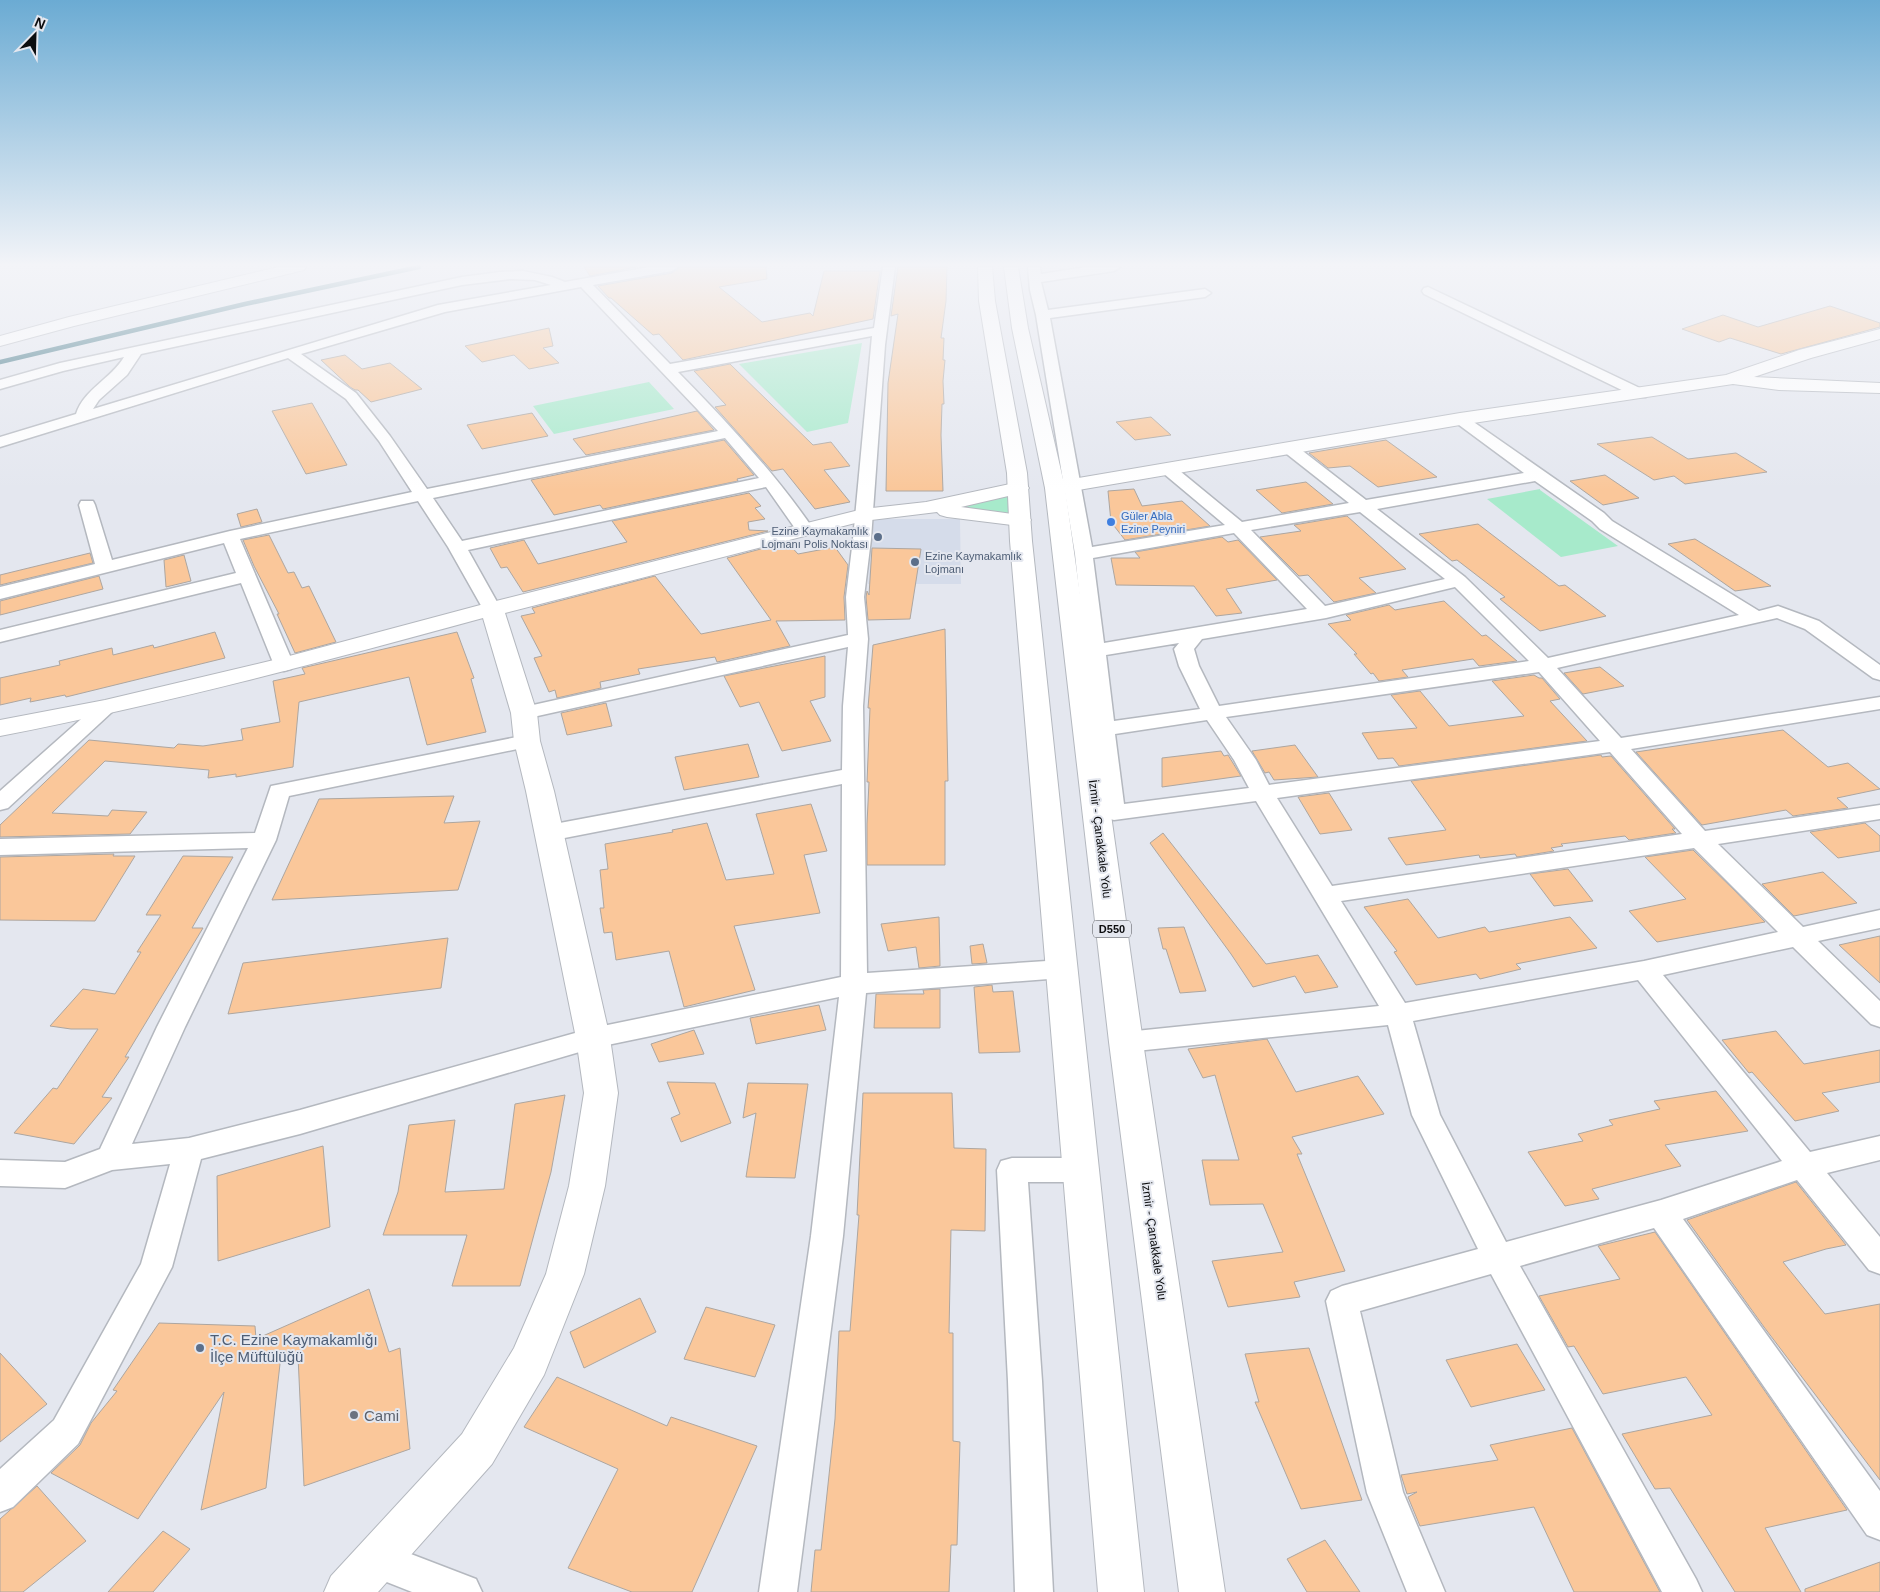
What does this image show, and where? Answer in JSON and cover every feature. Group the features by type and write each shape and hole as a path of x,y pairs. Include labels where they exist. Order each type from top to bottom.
{"main road":[{"path":"994,341 1019,488 1121,1592"},
{"name":"İzmir - Çanakkale Yolu","path":"1024,341 1064,486 1126,1042 1202,1592"},
{"path":"1064,486 1571,402 1640,394 1729,380 1806,354 1853,341"},
{"path":"1729,380 1778,385 1880,388"},
{"path":"0,728 105,708 284,665 492,609 863,515 926,508 1019,488"},
{"path":"926,508 1021,520"},
{"path":"347,1592 477,1449 529,1361 565,1274 587,1186 601,1093 593,1038 526,727 492,609"}],"street":[{"path":"0,385 60,367 183,341"},
{"path":"0,442 330,341"},
{"path":"641,341 729,433 770,481 805,530"},
{"path":"668,369 823,341"},
{"path":"778,1592 827,1236 854,984 853,706 858,639 854,597 862,539 879,341"},
{"path":"1046,341 1064,486 1084,554 1114,813 1615,745 1880,703"},
{"path":"1532,341 1640,394"},
{"path":"83,416 85,407 91,399 123,371 135,352"},
{"path":"290,353 351,396 385,439 457,548 492,609"},
{"path":"1460,420 1598,517 1606,525 1754,616"},
{"path":"0,593 230,536 729,433"},
{"path":"1289,448 1459,581 1544,665 1700,840 1880,1016"},
{"path":"1169,470 1239,528 1321,613"},
{"path":"1084,554 1538,476"},
{"path":"457,548 770,481"},
{"path":"87,506 105,567"},
{"path":"230,536 284,665"},
{"path":"0,636 247,576"},
{"path":"1094,652 1321,613 1459,581"},
{"path":"1103,729 1544,665 1778,612 1812,625 1880,674"},
{"path":"1196,634 1184,649 1189,666 1212,713 1245,760 1262,792 1398,1014 1426,1115 1499,1259 1683,1592"},
{"path":"111,1158 171,1027 264,840 278,792 858,639"},
{"path":"0,803 105,708"},
{"path":"549,833 854,775"},
{"path":"1326,895 1880,812"},
{"path":"0,847 264,840"},
{"path":"1126,1042 1398,1014 1644,970 1880,919"},
{"path":"2,1172 65,1175 111,1158 189,1150 310,1119 593,1038 854,984 1062,969"},
{"path":"1644,970 1880,1260"},
{"path":"1426,1592 1385,1493 1342,1301 1661,1213 1803,1166 1880,1148"},
{"path":"0,1494 66,1432 71,1423 156,1267 189,1150"},
{"path":"1034,1592 1025,1381 1012,1170 1081,1170"},
{"path":"1661,1213 1880,1522"},
{"path":"377,1560 463,1592"}],"shaded area":[{"name":"Ezine Kaymakamlık Lojmanı","path":"874,519 960,519 961,584 868,584"}],"green space":[{"path":"862,343 848,423 807,432 739,364"},
{"path":"649,382 674,409 554,434 533,406"},
{"path":"1019,488 1021,520 926,508"},
{"path":"1540,489 1618,546 1561,557 1487,499"}],"building":[{"path":"487,341 552,341 553,346 543,348 559,363 529,369 514,355 482,362 465,346"},
{"path":"666,341 770,341 683,360"},
{"path":"894,341 944,341 944,404 942,404 941,435 943,491 886,491 888,383"},
{"path":"1740,341 1828,341 1781,354"},
{"path":"345,355 362,369 390,363 422,389 371,402 358,390 350,387 321,360"},
{"path":"730,364 813,445 831,442 850,466 824,470 850,502 815,509 783,469 772,471 715,407 726,405 694,371"},
{"path":"312,403 347,465 306,474 272,411"},
{"path":"697,411 714,430 586,455 573,439"},
{"path":"532,413 548,436 482,449 467,425"},
{"path":"1151,417 1171,435 1135,440 1116,422"},
{"path":"1652,437 1688,459 1736,453 1767,472 1685,484 1674,476 1654,480 1597,444"},
{"path":"724,440 754,475 737,479 738,481 603,509 600,505 554,515 531,480"},
{"path":"1386,440 1437,477 1378,487 1350,466 1328,468 1309,453"},
{"path":"1605,475 1639,498 1603,505 1570,481"},
{"path":"1306,482 1333,504 1282,513 1256,490"},
{"path":"1134,489 1142,506 1182,501 1210,526 1125,540 1111,522 1108,491"},
{"path":"749,493 761,506 755,508 765,519 748,522 749,530 768,531 523,592 507,567 501,568 490,548 524,540 538,564 627,542 612,521"},
{"path":"257,509 262,522 241,527 237,514"},
{"path":"1347,516 1406,569 1359,578 1376,593 1334,602 1308,575 1299,576 1260,537 1301,531 1294,525"},
{"path":"1478,524 1559,586 1565,585 1606,616 1540,631 1500,599 1505,597 1457,560 1452,561 1419,534"},
{"path":"269,535 288,573 294,572 302,588 309,586 336,642 295,653 277,614 279,614 243,540"},
{"path":"1222,537 1228,542 1238,540 1277,580 1226,589 1242,613 1216,616 1194,586 1116,585 1111,558 1140,558 1135,552"},
{"path":"1695,539 1771,586 1735,591 1668,544"},
{"path":"787,542 798,554 835,547 848,565 844,597 845,620 776,621 790,646 717,662 715,657 638,669 640,674 600,682 601,688 557,698 555,690 549,692 534,658 542,656 521,616 535,613 532,608 655,576 701,634 771,620 727,558"},
{"path":"872,548 921,549 910,619 868,620 866,597 867,591 869,595"},
{"path":"90,553 93,563 0,585 0,575"},
{"path":"184,555 191,581 166,587 164,560"},
{"path":"99,576 103,589 0,615 0,601"},
{"path":"1444,601 1482,636 1486,635 1517,661 1479,666 1473,659 1402,670 1408,677 1379,681 1354,654 1357,654 1328,624 1351,620 1346,615 1389,605 1395,610"},
{"path":"945,629 948,781 945,781 945,865 867,865 869,782 867,782 870,708 868,708 873,645"},
{"path":"215,632 225,658 66,697 65,695 30,702 31,698 0,705 0,678 60,665 59,661 112,648 113,655 153,645 154,648"},
{"path":"457,632 474,678 471,679 486,732 427,745 409,677 299,702 293,767 236,777 236,774 208,778 209,770 105,761 52,813 108,816 112,810 147,812 130,834 0,837 0,825 89,740 174,748 178,744 203,746 243,740 241,729 280,722 273,681 305,674 302,668"},
{"path":"825,656 825,697 810,701 831,741 782,751 759,702 740,707 724,676"},
{"path":"1600,667 1624,686 1583,694 1564,673"},
{"path":"1534,675 1542,678 1560,699 1550,701 1587,741 1399,766 1393,758 1378,759 1362,733 1417,728 1391,695 1420,691 1449,726 1524,716 1492,681"},
{"path":"606,703 612,726 567,735 561,713"},
{"path":"1783,730 1828,767 1848,763 1880,789 1837,798 1848,808 1793,816 1786,810 1702,825 1636,752"},
{"path":"748,744 759,777 684,790 675,757"},
{"path":"1295,745 1318,777 1274,780 1269,772 1265,773 1252,751"},
{"path":"1221,751 1224,756 1228,755 1241,776 1162,787 1162,758"},
{"path":"1601,755 1602,757 1611,756 1675,829 1672,829 1676,833 1629,840 1625,836 1561,844 1563,846 1551,848 1554,851 1517,857 1515,854 1480,858 1479,855 1406,865 1388,838 1446,830 1411,781"},
{"path":"1329,793 1352,830 1320,834 1298,797"},
{"path":"454,796 444,823 480,821 458,890 272,900 319,799"},
{"path":"811,804 827,851 804,855 820,913 734,926 755,990 684,1007 669,951 616,960 612,932 604,933 600,908 604,908 600,870 608,869 605,844 673,832 672,830 707,823 726,880 774,874 756,814"},
{"path":"1865,823 1880,836 1880,851 1838,858 1810,832"},
{"path":"1163,833 1266,964 1318,955 1338,987 1305,993 1295,976 1253,987 1150,843"},
{"path":"1693,850 1765,922 1657,942 1629,911 1686,899 1645,857"},
{"path":"114,854 113,856 135,856 95,921 0,920 0,857"},
{"path":"183,856 233,857 192,928 203,928 125,1057 129,1057 102,1097 112,1098 74,1144 14,1133 53,1088 57,1089 98,1029 71,1029 50,1026 83,989 115,994 141,952 137,952 161,915 146,915"},
{"path":"1568,869 1593,901 1554,906 1530,874"},
{"path":"1823,872 1857,903 1794,916 1762,884"},
{"path":"1408,899 1438,938 1485,927 1489,932 1570,917 1597,948 1516,964 1521,969 1480,979 1476,974 1416,985 1394,952 1397,951 1364,907"},
{"path":"939,917 940,966 919,968 916,947 888,951 881,924"},
{"path":"1184,927 1206,991 1180,993 1166,949 1163,949 1158,928"},
{"path":"1880,936 1880,983 1839,945"},
{"path":"448,938 441,988 228,1014 243,963"},
{"path":"983,944 987,963 972,964 970,946"},
{"path":"992,985 993,992 1013,991 1020,1052 979,1053 974,987"},
{"path":"940,989 940,1028 874,1028 876,994 924,994 923,990"},
{"path":"819,1005 826,1030 756,1044 750,1018"},
{"path":"694,1030 704,1054 659,1062 651,1044"},
{"path":"1776,1031 1804,1064 1880,1050 1880,1082 1822,1093 1839,1111 1795,1121 1752,1072 1749,1073 1722,1040"},
{"path":"1267,1039 1296,1092 1358,1076 1384,1114 1292,1137 1302,1154 1297,1154 1345,1271 1294,1282 1300,1297 1228,1307 1212,1261 1283,1252 1263,1204 1210,1205 1202,1160 1239,1160 1215,1075 1203,1078 1188,1049"},
{"path":"667,1082 715,1083 731,1123 681,1142 671,1118 680,1114"},
{"path":"748,1083 808,1084 795,1178 746,1177 756,1113 743,1118"},
{"path":"1716,1091 1748,1131 1665,1145 1681,1166 1592,1189 1599,1199 1565,1206 1528,1152 1583,1141 1578,1134 1613,1125 1609,1120 1660,1109 1654,1101"},
{"path":"863,1093 952,1093 954,1148 986,1149 985,1231 951,1230 949,1333 953,1333 953,1441 960,1442 957,1545 951,1545 949,1592 811,1592 815,1550 821,1550 835,1419 839,1331 850,1331 859,1215 857,1215"},
{"path":"565,1095 551,1172 520,1286 452,1286 467,1235 383,1235 398,1192 409,1125 455,1120 445,1192 504,1189 515,1104"},
{"path":"323,1146 330,1227 218,1261 217,1176"},
{"path":"1796,1182 1846,1245 1783,1262 1825,1314 1880,1304 1880,1480 1764,1327 1687,1220"},
{"path":"1655,1232 1847,1510 1765,1528 1801,1592 1735,1592 1670,1488 1655,1489 1622,1434 1712,1415 1686,1377 1603,1394 1574,1346 1568,1347 1539,1296 1620,1279 1598,1246"},
{"path":"369,1289 389,1352 400,1348 410,1449 304,1486 298,1356 281,1355 266,1488 201,1510 224,1392 138,1519 51,1473 80,1445 91,1423 117,1391 113,1390 159,1323 255,1326 256,1339"},
{"path":"640,1298 656,1332 584,1368 570,1332"},
{"path":"706,1307 775,1325 755,1377 684,1359"},
{"path":"1517,1344 1545,1390 1471,1407 1446,1360"},
{"path":"1309,1348 1362,1500 1301,1509 1255,1402 1259,1402 1245,1354"},
{"path":"0,1353 47,1404 0,1442"},
{"path":"557,1377 667,1426 671,1417 757,1446 692,1592 632,1592 568,1568 618,1469 524,1427"},
{"path":"1572,1428 1660,1592 1574,1592 1534,1507 1420,1526 1408,1497 1417,1492 1407,1494 1401,1475 1498,1460 1490,1445"},
{"path":"37,1486 86,1541 23,1592 0,1592 0,1519"},
{"path":"163,1531 190,1549 153,1592 108,1592"},
{"path":"1325,1540 1360,1592 1307,1592 1287,1559"},
{"path":"1880,1562 1880,1592 1805,1592 1805,1589"}],"waterway":[{"path":"0,362 87,341"}],"place":[{"name":"Güler Abla Ezine Peyniri","path":"1111,522"},
{"name":"Ezine Kaymakamlık Lojmanı Polis Noktası","path":"878,537"},
{"name":"Ezine Kaymakamlık Lojmanı","path":"915,562"},
{"name":"T.C. Ezine Kaymakamlığı İlçe Müftülüğü","path":"200,1348"},
{"name":"Cami","path":"354,1415"}]}
